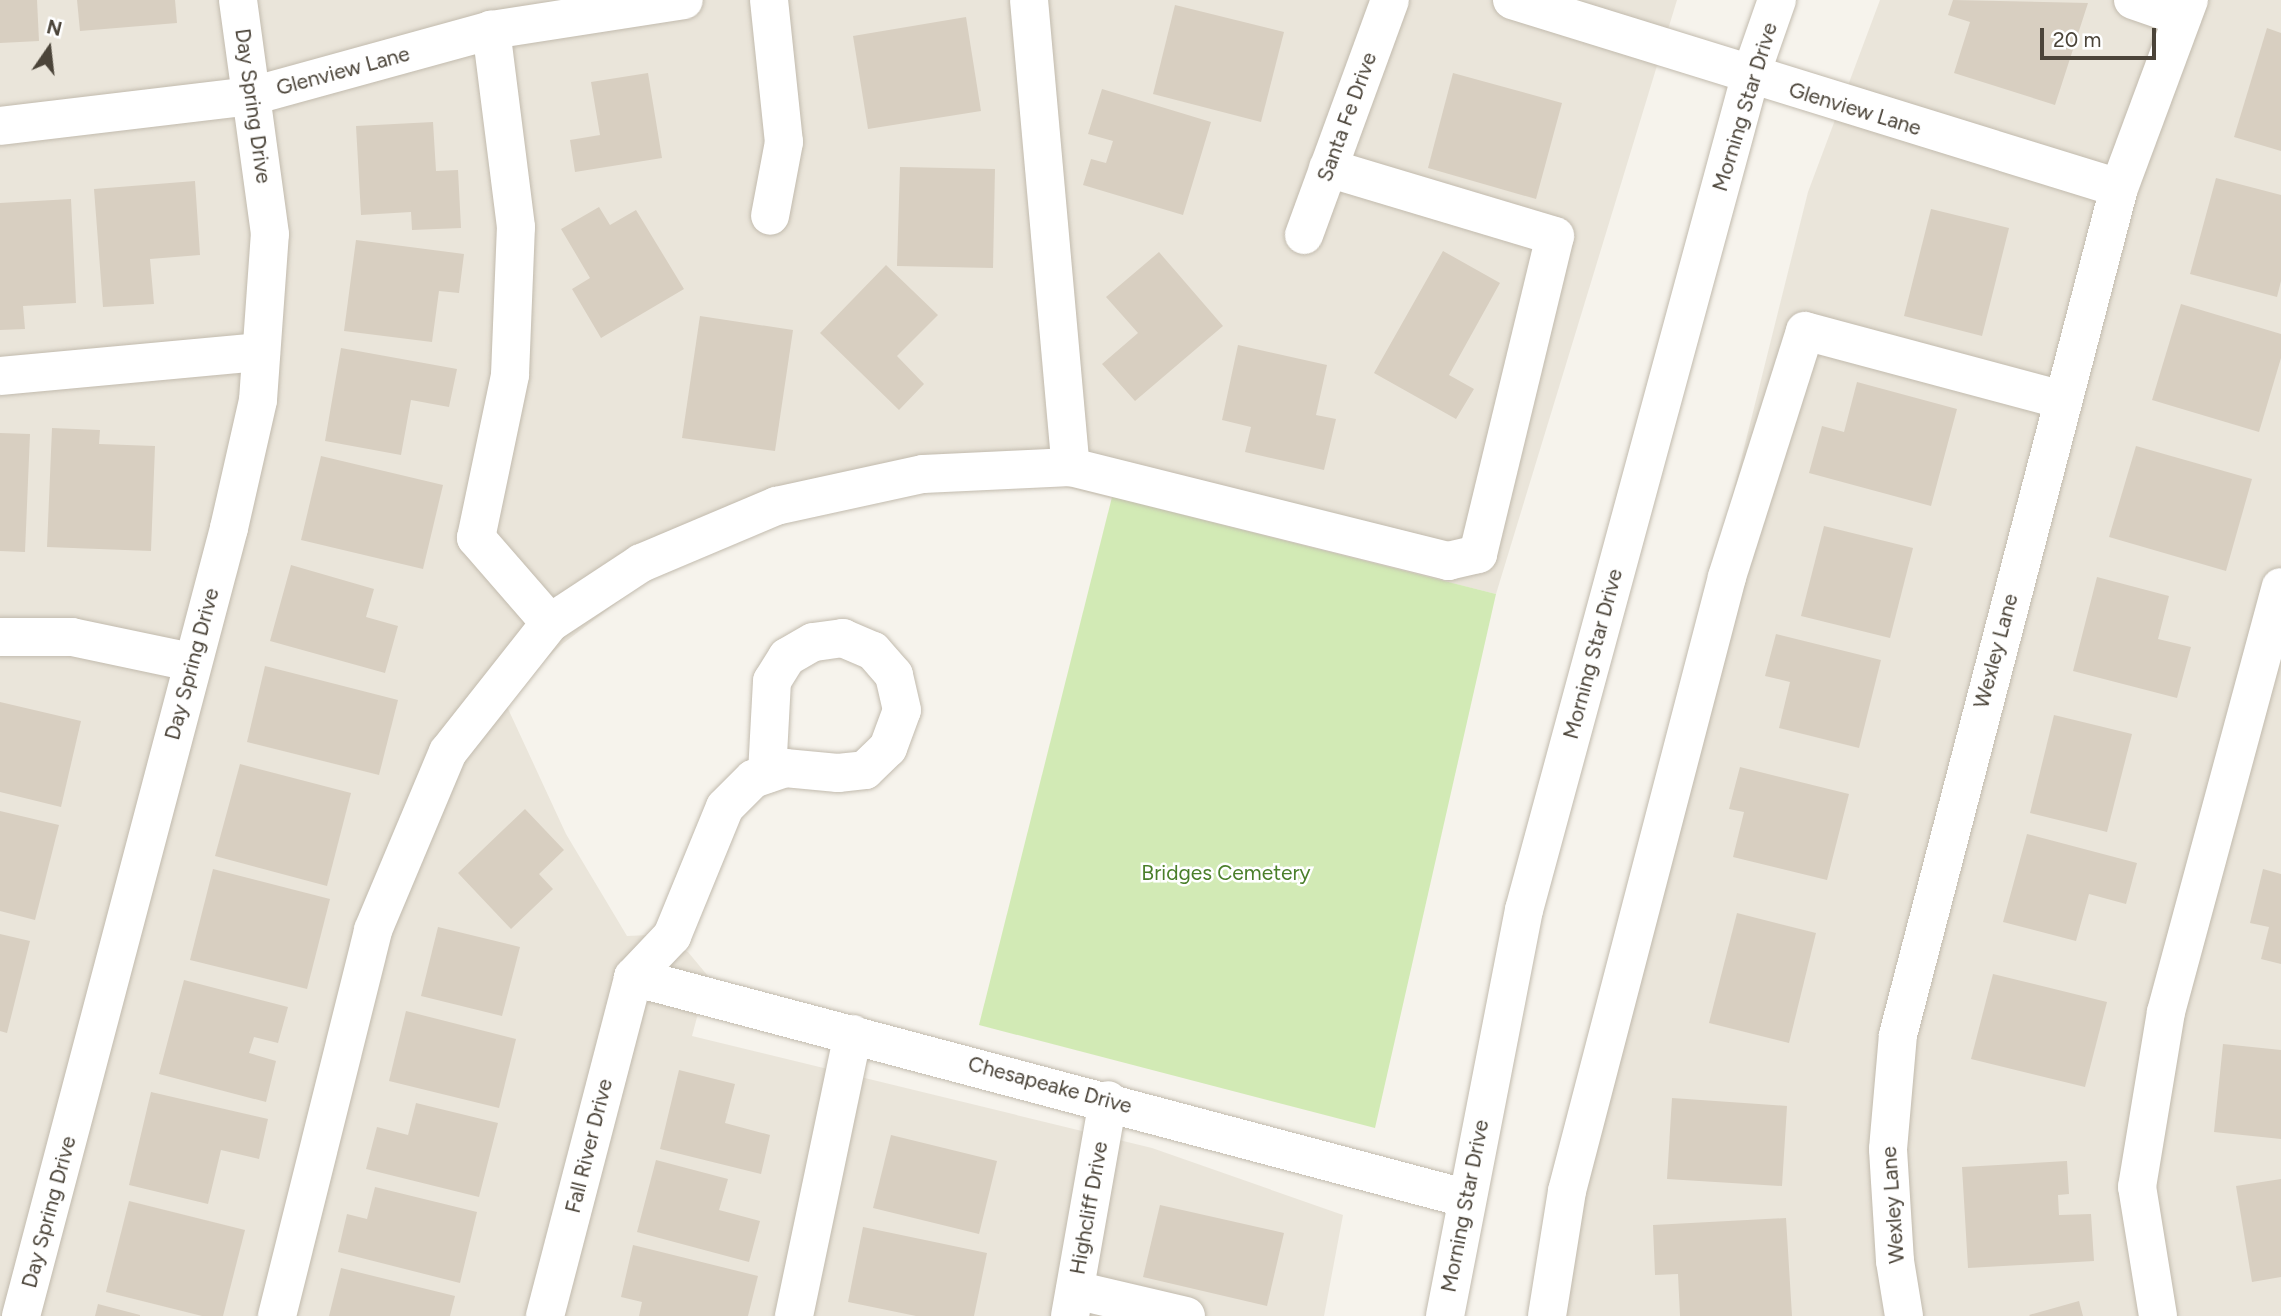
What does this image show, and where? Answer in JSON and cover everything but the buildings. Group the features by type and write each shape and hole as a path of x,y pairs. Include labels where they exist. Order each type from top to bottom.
{"street":[{"name":"Day Spring Drive","path":"21,1316 255,412 270,234 238,0"},
{"name":"Glenview Lane","path":"0,126 252,96 491,30 684,0"},
{"path":"769,0 783,142 770,216"},
{"path":"1029,0 1071,467"},
{"name":"Santa Fe Drive","path":"1304,235 1390,0"},
{"name":"Glenview Lane","path":"1512,0 1751,77 2119,188"},
{"name":"Morning Star Drive","path":"1445,1316 1465,1198 1524,910 1751,77 1777,0"},
{"path":"2133,0 2185,8"},
{"name":"Wexley Lane","path":"1904,1316 1895,1261 1888,1149 1898,1035 2119,188 2185,8"},
{"path":"491,30 516,227 510,375 476,538 550,623"},
{"path":"277,1316 373,930 448,752 550,623 641,563 775,506 923,474 1071,467 1448,561 1478,554 1555,236 1328,168"},
{"path":"1547,1316 1567,1191 1706,657 1805,331 2062,400"},
{"path":"0,376 261,352"},
{"path":"2158,1316 2137,1187 2166,1012 2281,587"},
{"path":"0,637 72,637 191,662"},
{"path":"633,977 672,936 725,807 752,779 767,774"},
{"name":"Chesapeake Drive","path":"633,977 1108,1100 1465,1198"},
{"name":"Fall River Drive","path":"545,1316 633,977"},
{"path":"794,1316 853,1034"},
{"name":"Highcliff Drive","path":"1072,1303 1108,1100"},
{"path":"1072,1303 1186,1316"}],"shaded area":[{"path":"0,0 1677,0 1496,594 1057,485 967,480 791,510 665,566 561,645 504,700 566,834 627,936 650,935 688,952 708,976 692,1036 1152,1148 1343,1215 1324,1316 0,1316"},
{"path":"1880,0 2281,0 2281,1316 1533,1316 1542,1256 1808,192"}],"green space":[{"name":"Bridges Cemetery","path":"1112,497 1496,594 1375,1128 979,1025"}]}
